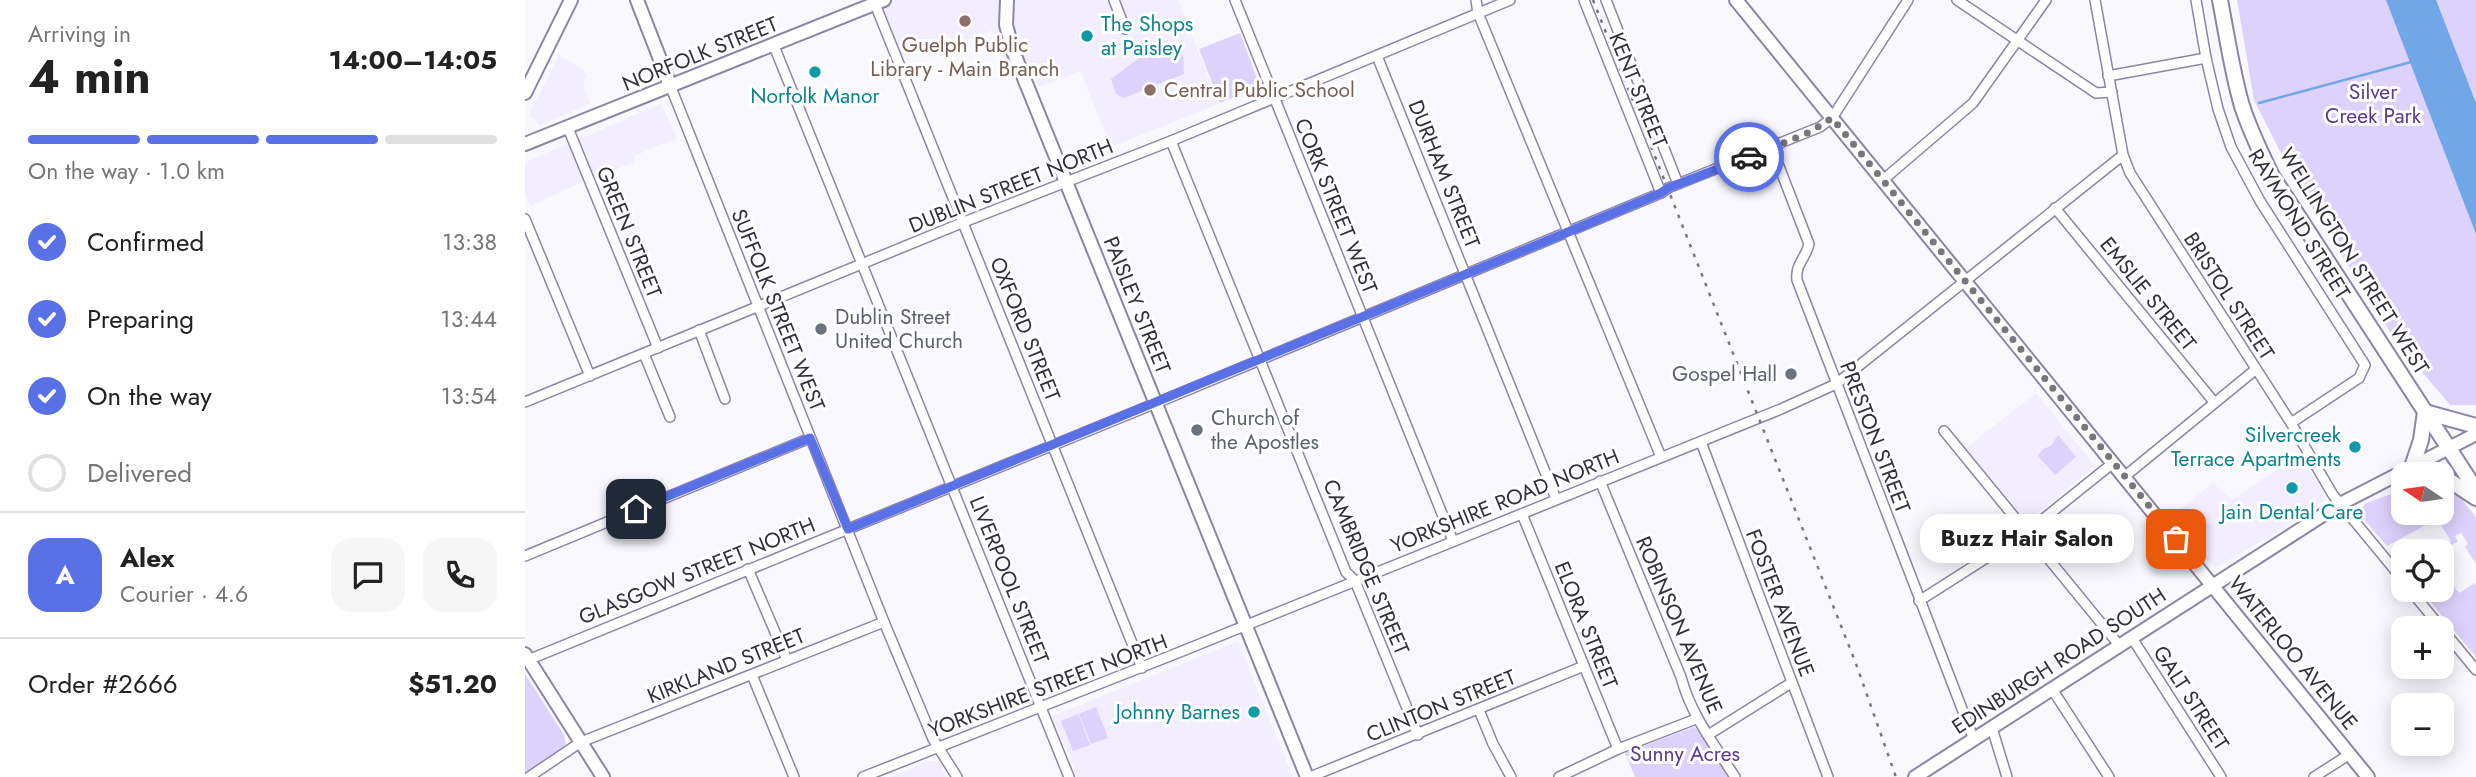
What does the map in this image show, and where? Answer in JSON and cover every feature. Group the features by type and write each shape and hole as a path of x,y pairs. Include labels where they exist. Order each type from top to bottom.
{"main road":[{"path":"525,93 571,0"},
{"path":"637,0 670,85"},
{"name":"PAISLEY STREET","path":"1007,0 1006,25 1013,51 1308,777"},
{"name":"WATERLOO AVENUE","path":"1736,0 2368,777"},
{"name":"WELLINGTON STREET WEST","path":"2220,0 2243,108 2272,176 2476,490"},
{"name":"NORFOLK STREET","path":"525,144 880,2"},
{"name":"NORFOLK STREET","path":"525,151 556,138 568,128"},
{"path":"2414,462 2421,440 2425,412 2476,426"},
{"name":"EDINBURGH ROAD SOUTH","path":"2422,462 2476,434"},
{"name":"EDINBURGH ROAD SOUTH","path":"1917,776 2340,504 2391,478"},
{"path":"2454,483 2476,498"},
{"path":"527,657 603,777"}],"street":[{"path":"1114,0 1125,29"},
{"name":"CORK STREET WEST","path":"1235,0 1453,541"},
{"path":"1476,0 1478,13 1661,457"},
{"name":"DUBLIN STREET NORTH","path":"525,402 964,222 1171,142 1510,0"},
{"name":"KENT STREET","path":"1584,0 1661,193"},
{"name":"KENT STREET","path":"1606,0 1678,184"},
{"path":"1832,118 1908,0"},
{"path":"1957,0 2096,93 2112,92"},
{"path":"1884,180 1973,103 2046,0"},
{"name":"BRISTOL STREET","path":"2095,0 2123,155 2130,173 2340,504 2391,566"},
{"name":"RAYMOND STREET","path":"2196,0 2206,58 2222,123 2242,171 2365,365 2360,379 2291,423"},
{"name":"OXFORD STREET","path":"880,2 964,222 1142,667"},
{"name":"LIVERPOOL STREET","path":"773,46 1069,777"},
{"name":"DURHAM STREET","path":"1377,56 1556,499"},
{"path":"2108,76 2206,58"},
{"name":"SUFFOLK STREET WEST","path":"670,85 884,622 933,739 957,777"},
{"name":"GLASGOW STREET NORTH","path":"527,657 1053,446 1678,184 1772,148 1823,126 1832,118"},
{"name":"GREEN STREET","path":"568,128 658,348"},
{"name":"CAMBRIDGE STREET","path":"1171,142 1346,572 1355,581 1418,735"},
{"name":"PRESTON STREET","path":"1772,148 1808,238 1808,250 1798,265 1797,279 1974,740"},
{"path":"1701,442 1836,384 2123,155"},
{"name":"EMSLIE STREET","path":"2055,208 2214,402"},
{"path":"525,219 590,376"},
{"path":"699,330 725,399"},
{"path":"644,354 670,417"},
{"path":"2125,477 2255,369"},
{"name":"GALT STREET","path":"1944,431 2119,645"},
{"path":"525,556 810,438"},
{"name":"YORKSHIRE ROAD NORTH","path":"1245,626 1701,442"},
{"name":"FOSTER AVENUE","path":"1701,442 1828,777"},
{"path":"1920,601 2027,532 2113,463"},
{"name":"ROBINSON AVENUE","path":"1600,481 1696,719 1734,777"},
{"name":"ELORA STREET","path":"1522,514 1618,749"},
{"path":"748,569 787,660"},
{"path":"2420,602 2476,670"},
{"name":"KIRKLAND STREET","path":"529,777 581,743 884,622"},
{"name":"YORKSHIRE STREET NORTH","path":"863,777 1245,626"},
{"name":"GALT STREET","path":"2132,638 2221,777"},
{"name":"CLINTON STREET","path":"1308,777 1584,666"},
{"path":"752,674 794,777"},
{"path":"1708,735 1791,683"},
{"path":"2052,689 2109,777"},
{"path":"1479,710 1511,777"},
{"path":"1559,777 1618,749 1696,719"},
{"path":"1992,728 2007,777"},
{"path":"2314,777 2350,754"}],"shaded area":[{"path":"880,0 1178,0 1219,104 1111,147 1080,71 1038,87 1031,71 1011,76 993,30 954,45 948,35 902,56"},
{"path":"559,55 584,70 587,78 583,80 584,87 590,104 540,125 529,115"},
{"path":"661,104 677,138 634,156 635,162 530,206 525,194 525,162"},
{"path":"2036,393 2095,466 2028,521 1966,448"},
{"path":"2299,455 2324,493 2323,501 2215,568 2171,517 2213,483 2232,500"},
{"path":"1238,641 1293,777 1078,777 1053,716"},
{"path":"929,761 940,764 946,777 890,777"}],"green space":[{"name":"Silver Creek Park","path":"2237,0 2476,0 2476,405 2450,405 2395,340 2294,179 2254,100"},
{"path":"1240,33 1260,87 1220,103 1199,49"},
{"path":"1174,45 1182,54 1184,74 1124,98 1116,94 1111,79 1146,53 1154,54 1166,46"},
{"path":"2058,435 2076,457 2055,475 2038,456 2043,449 2051,446"},
{"path":"2454,490 2476,517 2476,564 2465,547 2468,544 2461,533 2455,536 2458,542 2454,544 2454,539 2450,539 2441,525 2454,525"},
{"path":"2391,494 2391,525 2426,525 2400,539 2391,539 2391,544 2387,546 2360,515 2360,510 2366,503"},
{"path":"2475,583 2476,657 2454,630 2454,616 2442,616 2431,602 2454,602 2454,586 2459,593"},
{"path":"525,674 564,735 566,747 525,773"},
{"path":"1096,707 1108,738 1091,744 1079,714"},
{"path":"1078,714 1090,745 1073,751 1061,721"},
{"name":"Sunny Acres","path":"1694,727 1703,735 1729,777 1635,777 1625,753"}],"water":[{"path":"2386,0 2436,0 2476,103 2476,234"}],"waterway":[{"path":"2259,103 2411,62"}],"railway":[{"path":"1593,0 1855,661 1896,777"}],"way so far":[{"path":"1749,157 1823,126 1832,118 2176,539"}],"place":[{"name":"Guelph Public Library - Main Branch","path":"965,21"},
{"name":"The Shops at Paisley","path":"1087,36"},
{"name":"Norfolk Manor","path":"815,72"},
{"name":"Central Public School","path":"1150,90"},
{"name":"Dublin Street United Church","path":"821,329"},
{"name":"Gospel Hall","path":"1791,374"},
{"name":"Church of the Apostles","path":"1197,430"},
{"name":"Silvercreek Terrace Apartments","path":"2355,447"},
{"name":"Jain Dental Care","path":"2292,488"},
{"name":"Buzz Hair Salon","path":"2176,539"},
{"name":"Johnny Barnes","path":"1254,712"}],"route":[{"path":"636,509 810,438 848,529 858,526 1561,235 1668,188 1749,157"}]}
